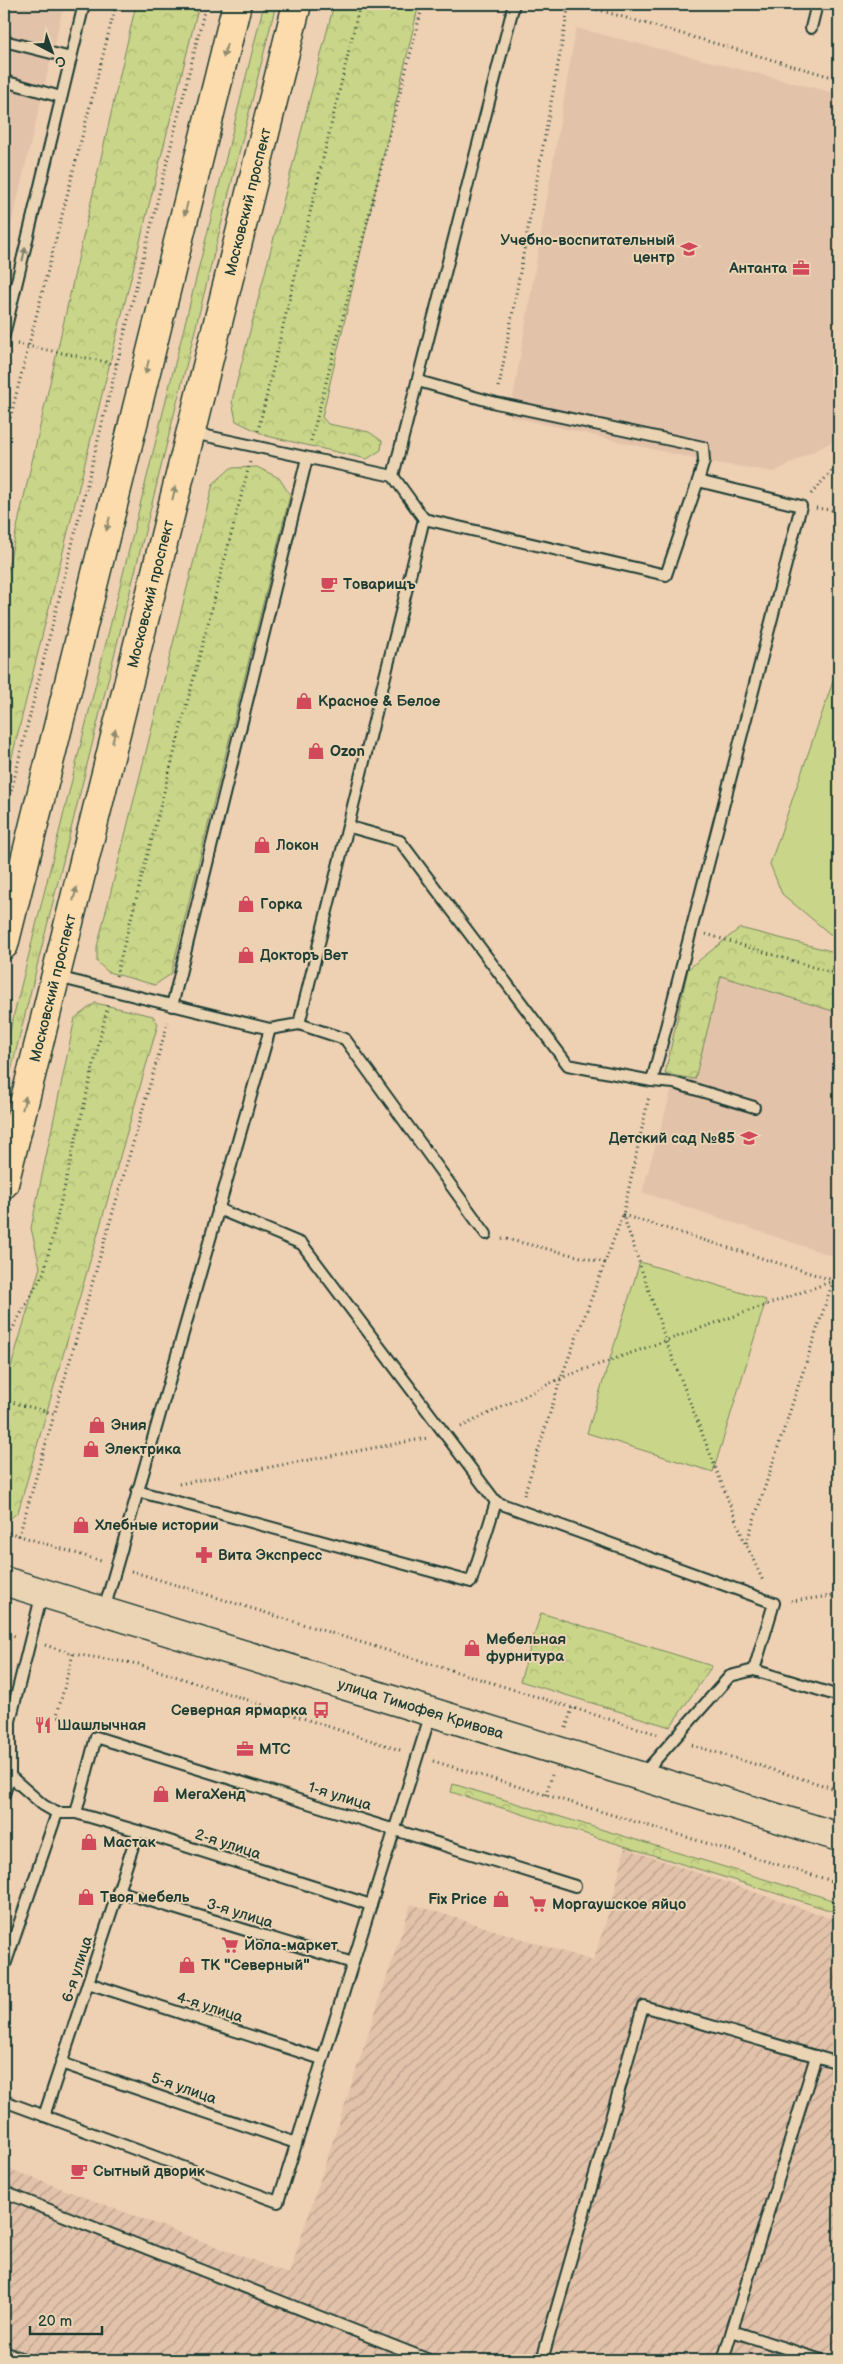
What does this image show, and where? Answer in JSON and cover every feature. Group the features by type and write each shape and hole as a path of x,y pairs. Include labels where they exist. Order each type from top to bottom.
{"main road":[{"path":"4,945 237,4"},
{"name":"Московский проспект","path":"4,1184 296,4"}],"street":[{"name":"улица Тимофея Кривова","path":"4,1581 839,1837"}],"lane":[{"path":"4,335 8,304 84,4"},
{"path":"393,476 514,4"},
{"path":"811,28 817,4"},
{"path":"4,41 71,58"},
{"path":"4,81 61,97"},
{"path":"189,432 393,476 424,519 666,575 704,461 703,446 496,403 418,381"},
{"path":"172,1006 307,458"},
{"path":"652,1081 801,506 698,481"},
{"path":"299,1024 350,827 424,519"},
{"path":"350,827 400,842 568,1065 652,1081 674,1083 754,1107"},
{"path":"54,976 270,1029 299,1024 345,1039 486,1234"},
{"path":"104,1611 270,1029"},
{"path":"218,1208 302,1244 496,1502 774,1603 754,1670"},
{"path":"137,1491 471,1582 496,1502"},
{"path":"4,1794 10,1776 10,1721 43,1592"},
{"path":"641,1776 672,1738 730,1676 754,1670 839,1696"},
{"path":"4,2101 278,2202 432,1712"},
{"path":"76,1813 96,1737"},
{"name":"1-я улица","path":"96,1737 395,1828 574,1886"},
{"path":"4,1968 56,1813 43,1805 10,1776"},
{"name":"2-я улица","path":"56,1813 76,1813 138,1831 371,1905"},
{"name":"6-я улица","path":"44,2116 138,1831"},
{"name":"3-я улица","path":"118,1891 352,1963"},
{"name":"4-я улица","path":"88,1983 322,2059"},
{"path":"542,2360 644,2006 839,2063"},
{"path":"722,2360 816,2056"},
{"name":"5-я улица","path":"62,2062 296,2143"},
{"path":"4,2192 429,2360"},
{"path":"732,2331 821,2360"},
{"path":"4,2352 26,2360"}],"path":[{"path":"4,442 116,4"},
{"path":"4,820 206,4"},
{"path":"257,434 360,4"},
{"path":"307,458 423,4"},
{"path":"496,403 569,4"},
{"path":"578,4 839,79"},
{"path":"12,343 117,364"},
{"path":"801,506 839,463"},
{"path":"116,975 249,465"},
{"path":"801,506 837,511"},
{"path":"692,929 839,976"},
{"path":"4,1344 44,1272 108,1005"},
{"path":"19,1536 56,1414 172,1006"},
{"path":"520,1510 560,1378 623,1215 652,1081"},
{"path":"623,1215 839,1282"},
{"path":"623,1215 666,1340 746,1544 774,1603 839,1595"},
{"path":"486,1234 606,1263"},
{"path":"176,1484 444,1435 560,1378 833,1281"},
{"path":"746,1544 833,1281"},
{"path":"4,1400 56,1414"},
{"path":"4,1531 839,1790"},
{"path":"73,1654 57,1715 96,1737"},
{"path":"546,1795 554,1770"}],"shaded area":[{"path":"4,4 64,4 4,255"},
{"name":"Учебно-воспитательный центр","path":"576,28 839,94 839,438 774,472 704,461 510,416"},
{"name":"Детский сад №85","path":"712,951 839,988 839,1258 642,1192"},
{"path":"625,1848 839,1921 839,2360 4,2360 4,2167 289,2274 411,1904 593,1961 611,1906"}],"green space":[{"path":"136,4 199,4 4,789 4,585"},
{"path":"264,4 276,4 4,1099 4,1055"},
{"path":"334,4 419,4 322,417 328,424 369,432 382,441 381,450 367,459 267,436 236,421 232,401"},
{"path":"257,467 279,478 290,495 171,974 155,985 108,972 97,962 97,947 213,484 231,468"},
{"path":"839,664 839,937 830,934 782,894 770,864"},
{"path":"740,928 839,953 839,1013 721,976 695,1079 665,1074 688,969"},
{"path":"95,1003 153,1016 158,1024 18,1512 4,1522 4,1391 40,1267 31,1228 75,1018"},
{"path":"640,1262 766,1300 713,1472 587,1433"},
{"path":"541,1613 712,1666 670,1727 520,1681"},
{"path":"453,1784 839,1902 839,1913 451,1792"}],"place":[{"name":"Учебно-воспитательный центр","path":"689,249"},
{"name":"Антанта","path":"801,268"},
{"name":"Товарищъ","path":"329,584"},
{"name":"Красное & Белое","path":"304,701"},
{"name":"Ozon","path":"316,751"},
{"name":"Локон","path":"262,845"},
{"name":"Горка","path":"246,904"},
{"name":"Докторъ Вет","path":"246,955"},
{"name":"Детский сад №85","path":"749,1138"},
{"name":"Эния","path":"97,1425"},
{"name":"Электрика","path":"91,1449"},
{"name":"Хлебные истории","path":"81,1525"},
{"name":"Вита Экспресс","path":"204,1555"},
{"name":"Мебельная фурнитура","path":"472,1648"},
{"name":"Северная ярмарка","path":"321,1710"},
{"name":"Шашлычная","path":"43,1725"},
{"name":"МТС","path":"245,1749"},
{"name":"МегаХенд","path":"161,1794"},
{"name":"Мастак","path":"89,1842"},
{"name":"Твоя мебель","path":"86,1897"},
{"name":"Fix Price","path":"501,1899"},
{"name":"Моргаушское яйцо","path":"538,1904"},
{"name":"Йола-маркет","path":"230,1945"},
{"name":"ТК \"Северный\"","path":"187,1965"},
{"name":"Сытный дворик","path":"79,2171"}]}
